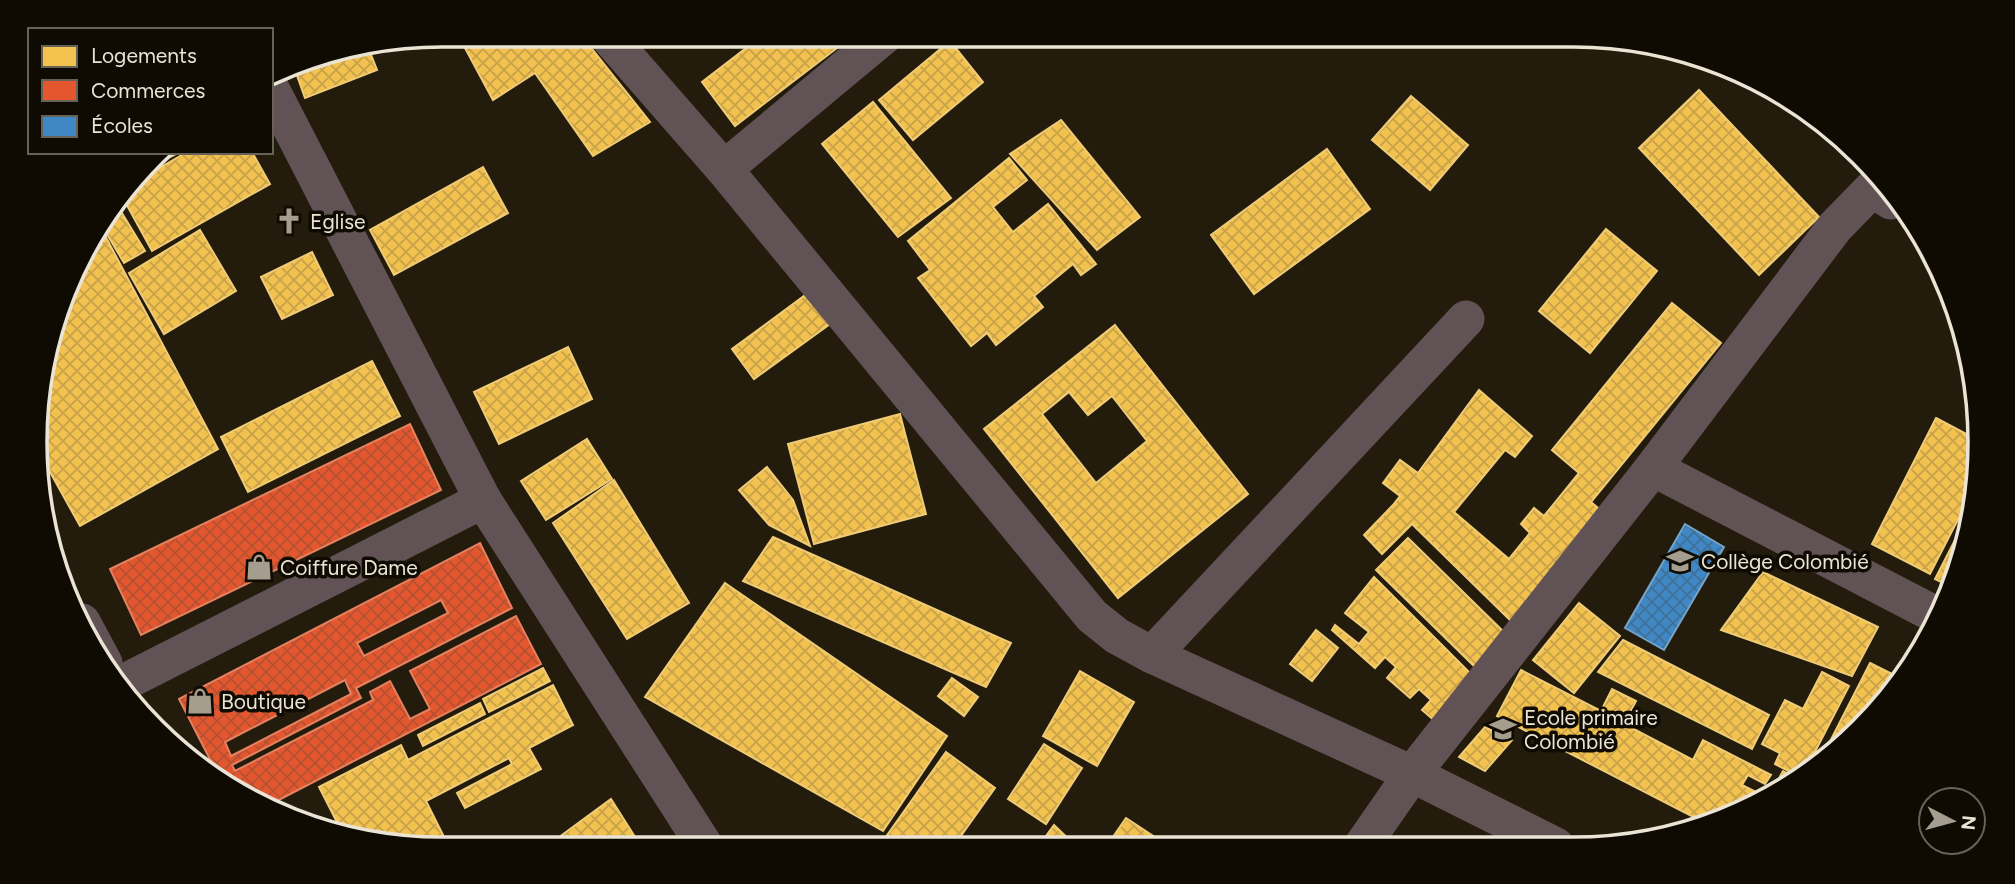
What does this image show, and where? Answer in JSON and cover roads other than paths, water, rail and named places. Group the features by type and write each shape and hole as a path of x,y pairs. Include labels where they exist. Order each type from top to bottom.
{"street":[{"path":"617,47 724,169 1092,616 1118,636 1152,655 1412,774 1538,837"},
{"path":"724,169 871,47"},
{"path":"273,93 483,500 699,837"},
{"path":"1368,837 1412,774 1653,468 1835,226 1878,192"},
{"path":"1152,655 1466,319"},
{"path":"1653,468 1929,612"},
{"path":"128,680 483,500"}],"place":[{"name":"Eglise","path":"289,221"},
{"name":"Collège Colombié","path":"1680,561"},
{"name":"Coiffure Dame","path":"259,567"},
{"name":"Boutique","path":"200,701"},
{"name":"Ecole primaire Colombié","path":"1503,729"}]}
